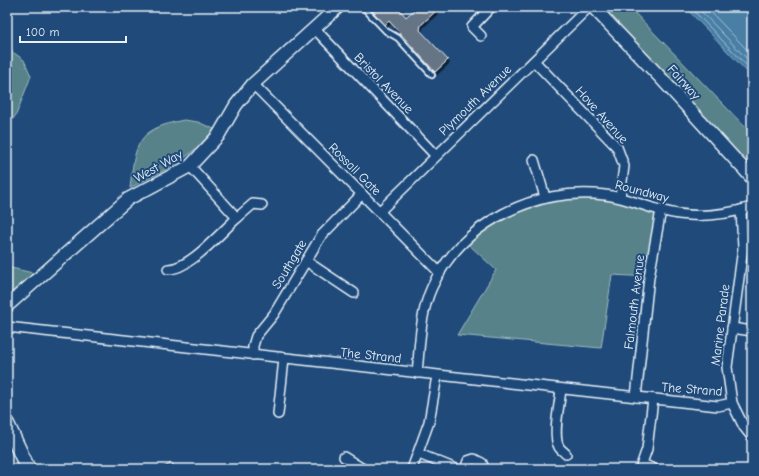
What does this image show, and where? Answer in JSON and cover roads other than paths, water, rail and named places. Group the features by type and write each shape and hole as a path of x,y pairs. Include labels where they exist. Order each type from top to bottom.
{"main road":[{"path":"7,424 28,469"}],"street":[{"name":"West Way","path":"8,307 128,199 190,166 218,136 236,105 253,84 338,7"},
{"path":"481,36 469,30 491,7"},
{"name":"Plymouth Avenue","path":"379,212 590,7"},
{"name":"Fairway","path":"593,7 659,76 752,178"},
{"name":"Bristol Avenue","path":"314,28 436,156"},
{"name":"Hove Avenue","path":"534,61 617,147 624,166 620,198"},
{"name":"Rossall Gate","path":"253,84 440,273"},
{"path":"534,160 545,198"},
{"path":"190,166 237,218"},
{"name":"Southgate","path":"253,355 253,346 256,336 274,314 327,229 362,194"},
{"name":"Roundway","path":"417,373 425,311 432,287 440,273 456,249 477,230 517,207 545,198 585,194 620,198 680,215 699,216 752,207"},
{"path":"168,270 175,269 189,261 253,204 262,205"},
{"name":"Falmouth Avenue","path":"636,397 649,277 661,210"},
{"name":"Marine Parade","path":"741,210 743,248 727,367 732,403 744,427 752,437"},
{"path":"306,262 354,293"},
{"name":"The Strand","path":"7,327 284,359 718,406 732,403"},
{"path":"732,328 752,331"},
{"path":"278,414 284,359"},
{"path":"412,469 419,454 429,422 437,376"},
{"path":"561,389 557,436 559,447 566,454"},
{"path":"653,399 650,433 641,467 654,469"},
{"path":"419,454 456,469"},
{"path":"344,457 363,469"},
{"path":"465,469 468,461 474,459 482,462 484,469"}],"lane":[{"path":"364,8 386,31 398,38 432,75"}],"water":[{"path":"685,7 752,7 752,77"}]}
